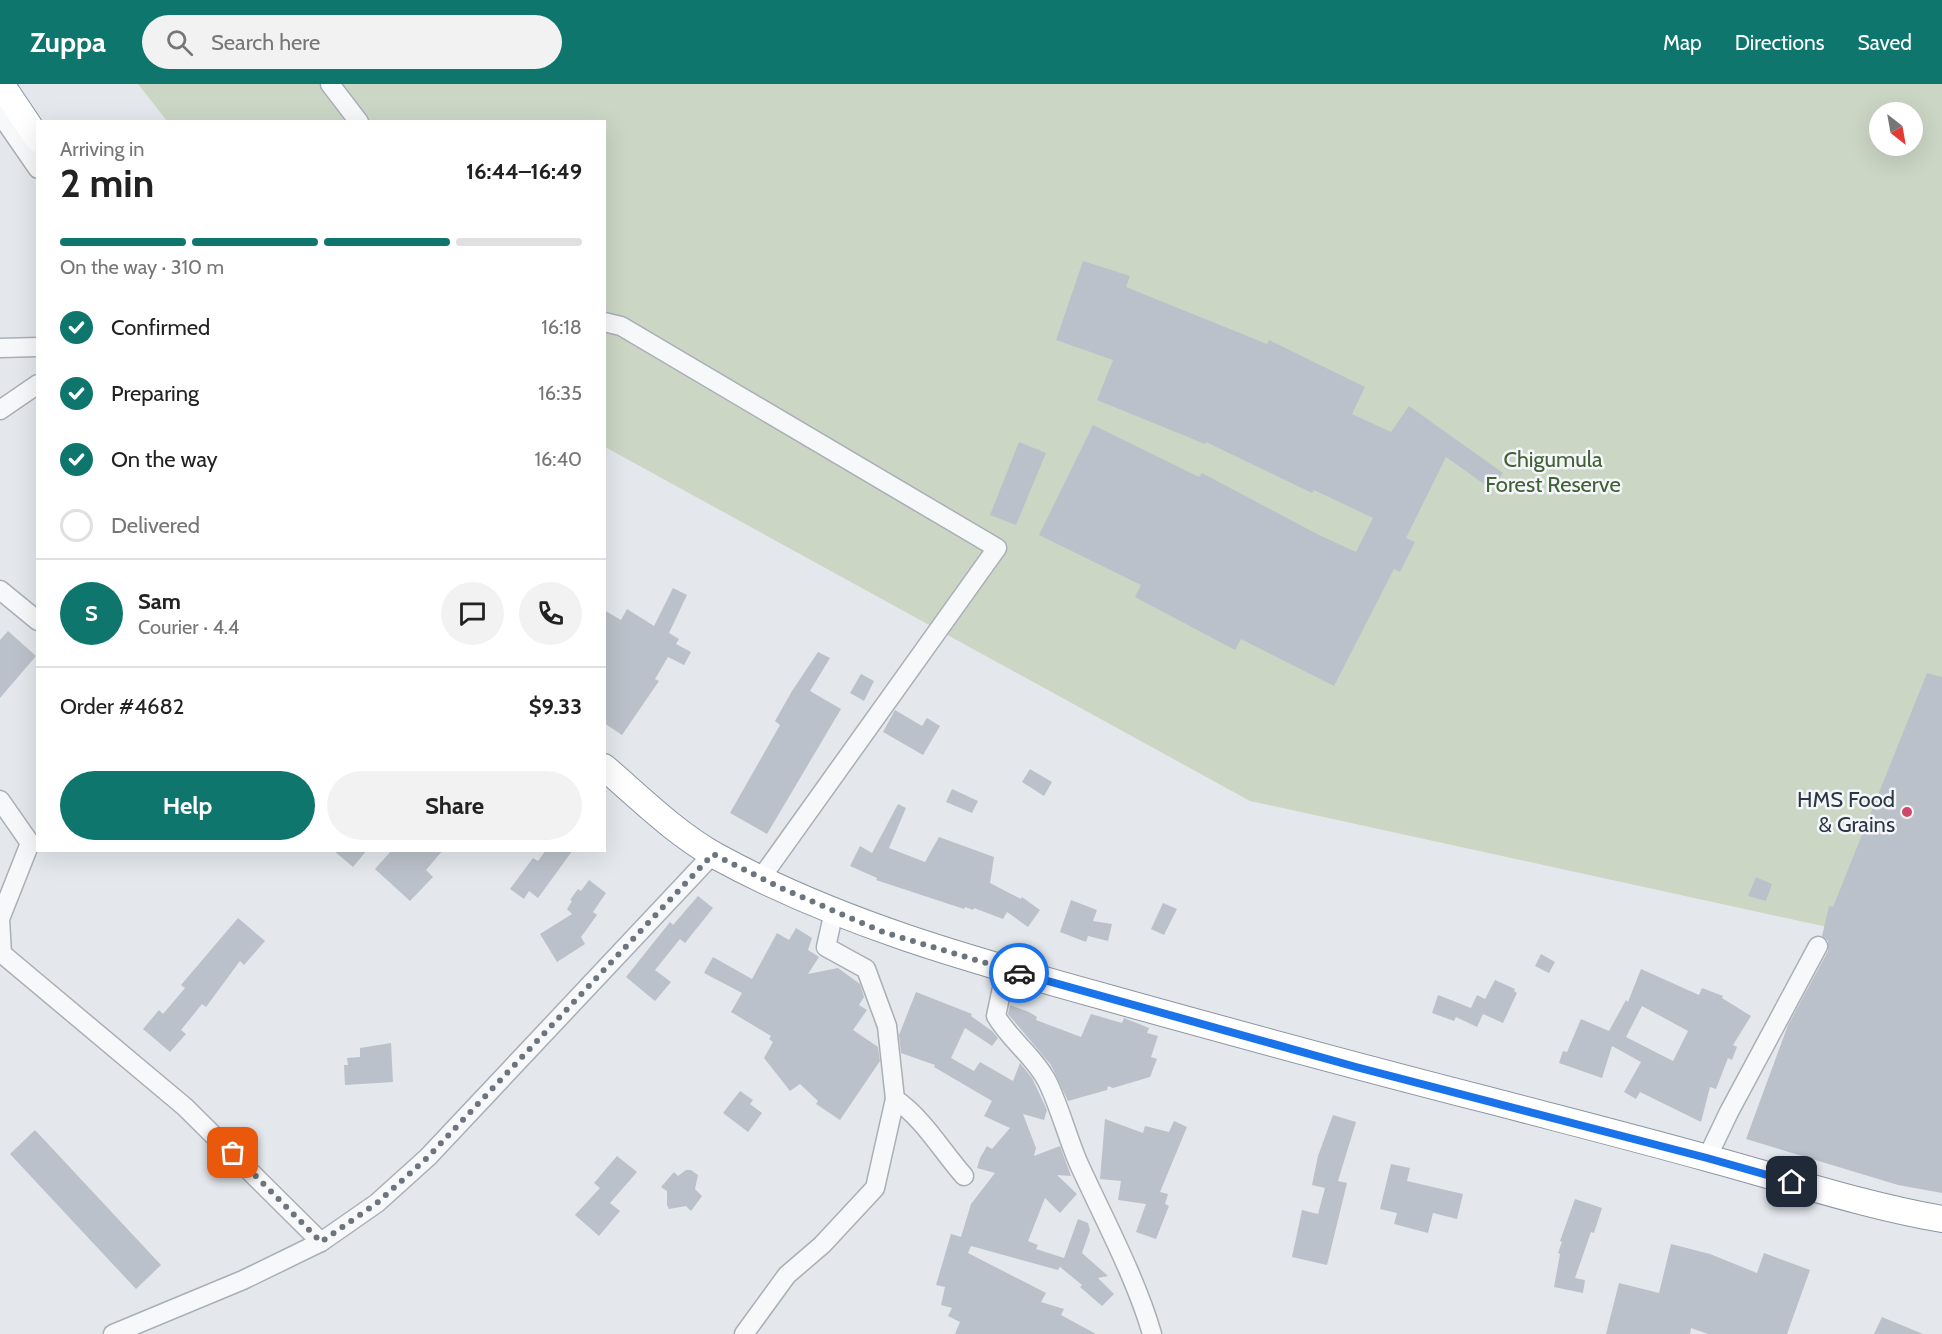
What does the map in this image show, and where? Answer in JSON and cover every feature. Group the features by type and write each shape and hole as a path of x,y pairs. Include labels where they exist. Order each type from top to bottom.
{"highway":[{"path":"1,84 19,133"},
{"path":"606,769 662,818 713,854 883,932 1006,969 1356,1067 1707,1158 1824,1191 1942,1219"}],"street":[{"path":"330,84 357,120"},
{"path":"0,114 19,133 36,165"},
{"path":"606,322 621,326 998,548 761,878"},
{"path":"0,348 36,347"},
{"path":"0,410 36,385"},
{"path":"0,590 36,619"},
{"path":"0,800 30,843 0,919 1,953 185,1107 321,1242"},
{"path":"113,1334 243,1280 321,1242 377,1203 428,1157 713,854"},
{"path":"744,1334 787,1275 822,1245 875,1188 895,1099 887,1026 866,969 826,947 834,911"},
{"path":"1707,1158 1729,1112 1818,946"},
{"path":"1006,969 996,1017 1005,1031 1036,1065 1047,1082 1066,1135 1131,1280 1152,1334"},
{"path":"895,1099 908,1107 926,1127 964,1176"}],"green space":[{"name":"Chigumula Forest Reserve","path":"138,84 1942,84 1942,952 1250,801 606,448 606,120 166,120"}],"building":[{"path":"1083,261 1130,276 1126,287 1267,344 1269,340 1365,387 1352,414 1391,432 1409,406 1503,473 1491,489 1446,457 1406,538 1415,542 1400,572 1394,569 1334,686 1241,639 1235,650 1135,597 1141,585 1039,535 1093,425 1199,477 1202,473 1356,552 1373,518 1314,490 1312,493 1206,442 1205,444 1097,400 1113,360 1056,340"},
{"path":"1019,442 1046,453 1016,525 990,515"},
{"path":"673,588 687,595 669,633 679,639 676,644 691,652 684,665 668,657 655,679 659,681 622,735 606,724 606,611 621,620 627,609 654,626"},
{"path":"8,631 36,656 0,698 0,640"},
{"path":"818,652 830,658 810,691 841,709 767,834 730,813 780,725 775,721"},
{"name":"HMS Food & Grains","path":"1927,673 1942,677 1942,1193 1898,1185 1746,1139 1788,1025 1828,951 1828,941 1822,936 1829,906 1833,907"},
{"path":"861,674 874,681 864,701 850,693"},
{"path":"895,710 922,726 927,718 940,726 923,755 883,732"},
{"path":"1030,769 1052,782 1044,796 1022,782"},
{"path":"952,789 978,801 972,813 946,802"},
{"path":"898,804 906,808 889,848 925,862 939,837 994,857 990,883 1021,899 1022,897 1040,910 1028,927 1007,912 1003,919 974,908 973,910 965,907 964,909 876,880 877,878 850,866 860,846 872,853"},
{"path":"335,852 365,852 353,867"},
{"path":"390,852 441,852 426,870 433,877 410,901 375,869"},
{"path":"545,852 572,852 538,898 529,891 524,899 510,889 533,858 538,861"},
{"path":"1756,877 1772,884 1766,901 1748,896"},
{"path":"589,880 606,893 593,912 597,915 581,937 585,944 557,962 540,934 572,914 567,909 572,901 570,900"},
{"path":"698,896 713,908 685,943 680,939 655,970 671,982 655,1001 626,977 670,922 673,925"},
{"path":"1071,900 1097,910 1093,921 1112,924 1108,941 1088,936 1086,942 1060,932"},
{"path":"1163,903 1177,909 1164,935 1151,929"},
{"path":"238,918 265,941 244,965 240,961 206,1007 202,1004 181,1030 186,1034 170,1052 143,1029 159,1010 163,1014 185,988 181,985"},
{"path":"796,928 812,938 808,950 819,957 808,974 838,968 860,984 864,997 859,1005 867,1010 853,1030 878,1047 880,1061 840,1120 816,1104 818,1101 800,1084 790,1091 764,1058 773,1042 769,1039 771,1036 731,1012 742,993 704,973 713,957 752,979 777,933 789,940"},
{"path":"1541,954 1555,962 1549,973 1535,966"},
{"path":"1641,969 1699,995 1702,988 1723,996 1722,998 1751,1016 1733,1045 1737,1047 1732,1060 1728,1058 1716,1089 1710,1087 1701,1122 1640,1092 1636,1099 1624,1092 1641,1062 1612,1046 1602,1078 1559,1063 1563,1051 1567,1052 1581,1019 1609,1031 1626,1000 1628,1002","holes":["1642,1006 1688,1031 1673,1061 1626,1037"]},
{"path":"1495,980 1515,989 1517,993 1503,1023 1483,1014 1477,1027 1456,1017 1454,1021 1432,1013 1438,995 1471,1008 1477,995 1485,999"},
{"path":"916,992 972,1014 971,1016 998,1038 992,1046 965,1028 951,1058 974,1071 980,1062 1013,1081 1020,1063 1032,1078 1047,1110 1044,1120 1023,1114 1036,1148 1034,1156 1060,1146 1071,1176 1057,1175 1077,1194 1060,1213 1045,1198 1028,1241 1038,1245 1036,1249 1064,1258 1078,1219 1088,1223 1090,1230 1082,1253 1108,1276 1098,1278 1114,1294 1102,1306 1060,1267 1062,1263 1058,1270 971,1246 968,1253 1046,1293 1041,1302 1064,1309 1061,1315 1096,1334 955,1334 960,1322 948,1316 952,1308 941,1305 945,1287 936,1285 951,1234 961,1237 971,1204 995,1173 977,1168 980,1158 987,1146 992,1149 1010,1128 984,1116 992,1101 934,1067 935,1065 901,1053 899,1035"},
{"path":"1010,1005 1029,1012 1037,1017 1036,1020 1081,1037 1091,1014 1122,1023 1124,1018 1149,1028 1147,1033 1158,1036 1151,1057 1157,1059 1150,1077 1113,1088 1108,1086 1107,1090 1068,1101 1051,1065 1008,1014"},
{"path":"391,1043 393,1082 345,1085 344,1065 348,1065 347,1058 360,1057 360,1048"},
{"path":"740,1091 753,1100 750,1104 762,1113 748,1132 723,1113"},
{"path":"1333,1115 1356,1122 1338,1181 1347,1183 1327,1265 1292,1257 1302,1210 1318,1214 1325,1188 1312,1185 1318,1156"},
{"path":"1105,1119 1143,1133 1145,1126 1169,1132 1174,1121 1187,1127 1160,1192 1168,1194 1165,1204 1169,1206 1156,1239 1136,1232 1146,1204 1118,1200 1121,1181 1100,1179"},
{"path":"35,1130 161,1265 136,1289 10,1154"},
{"path":"617,1156 637,1172 610,1203 620,1211 599,1236 575,1215 600,1188 594,1183"},
{"path":"1391,1164 1410,1168 1407,1181 1463,1194 1457,1219 1433,1213 1428,1233 1394,1224 1397,1213 1380,1209"},
{"path":"686,1170 691,1170 698,1175 695,1189 702,1196 691,1211 686,1206 669,1209 667,1191 661,1187 674,1172 678,1176"},
{"path":"1575,1199 1602,1208 1575,1278 1585,1280 1583,1293 1554,1287 1560,1254 1558,1253 1562,1242 1560,1241"},
{"path":"1671,1244 1710,1254 1757,1273 1764,1253 1810,1270 1787,1334 1708,1334 1691,1328 1690,1334 1606,1334 1619,1283 1659,1293"},
{"path":"1882,1317 1923,1334 1874,1334"}],"way so far":[{"path":"233,1153 321,1242 377,1203 428,1157 713,854 781,888 883,932 1019,973"}],"place":[{"name":"HMS Food & Grains","path":"1907,812"}],"route":[{"path":"1019,973 1356,1067 1792,1182"}]}
